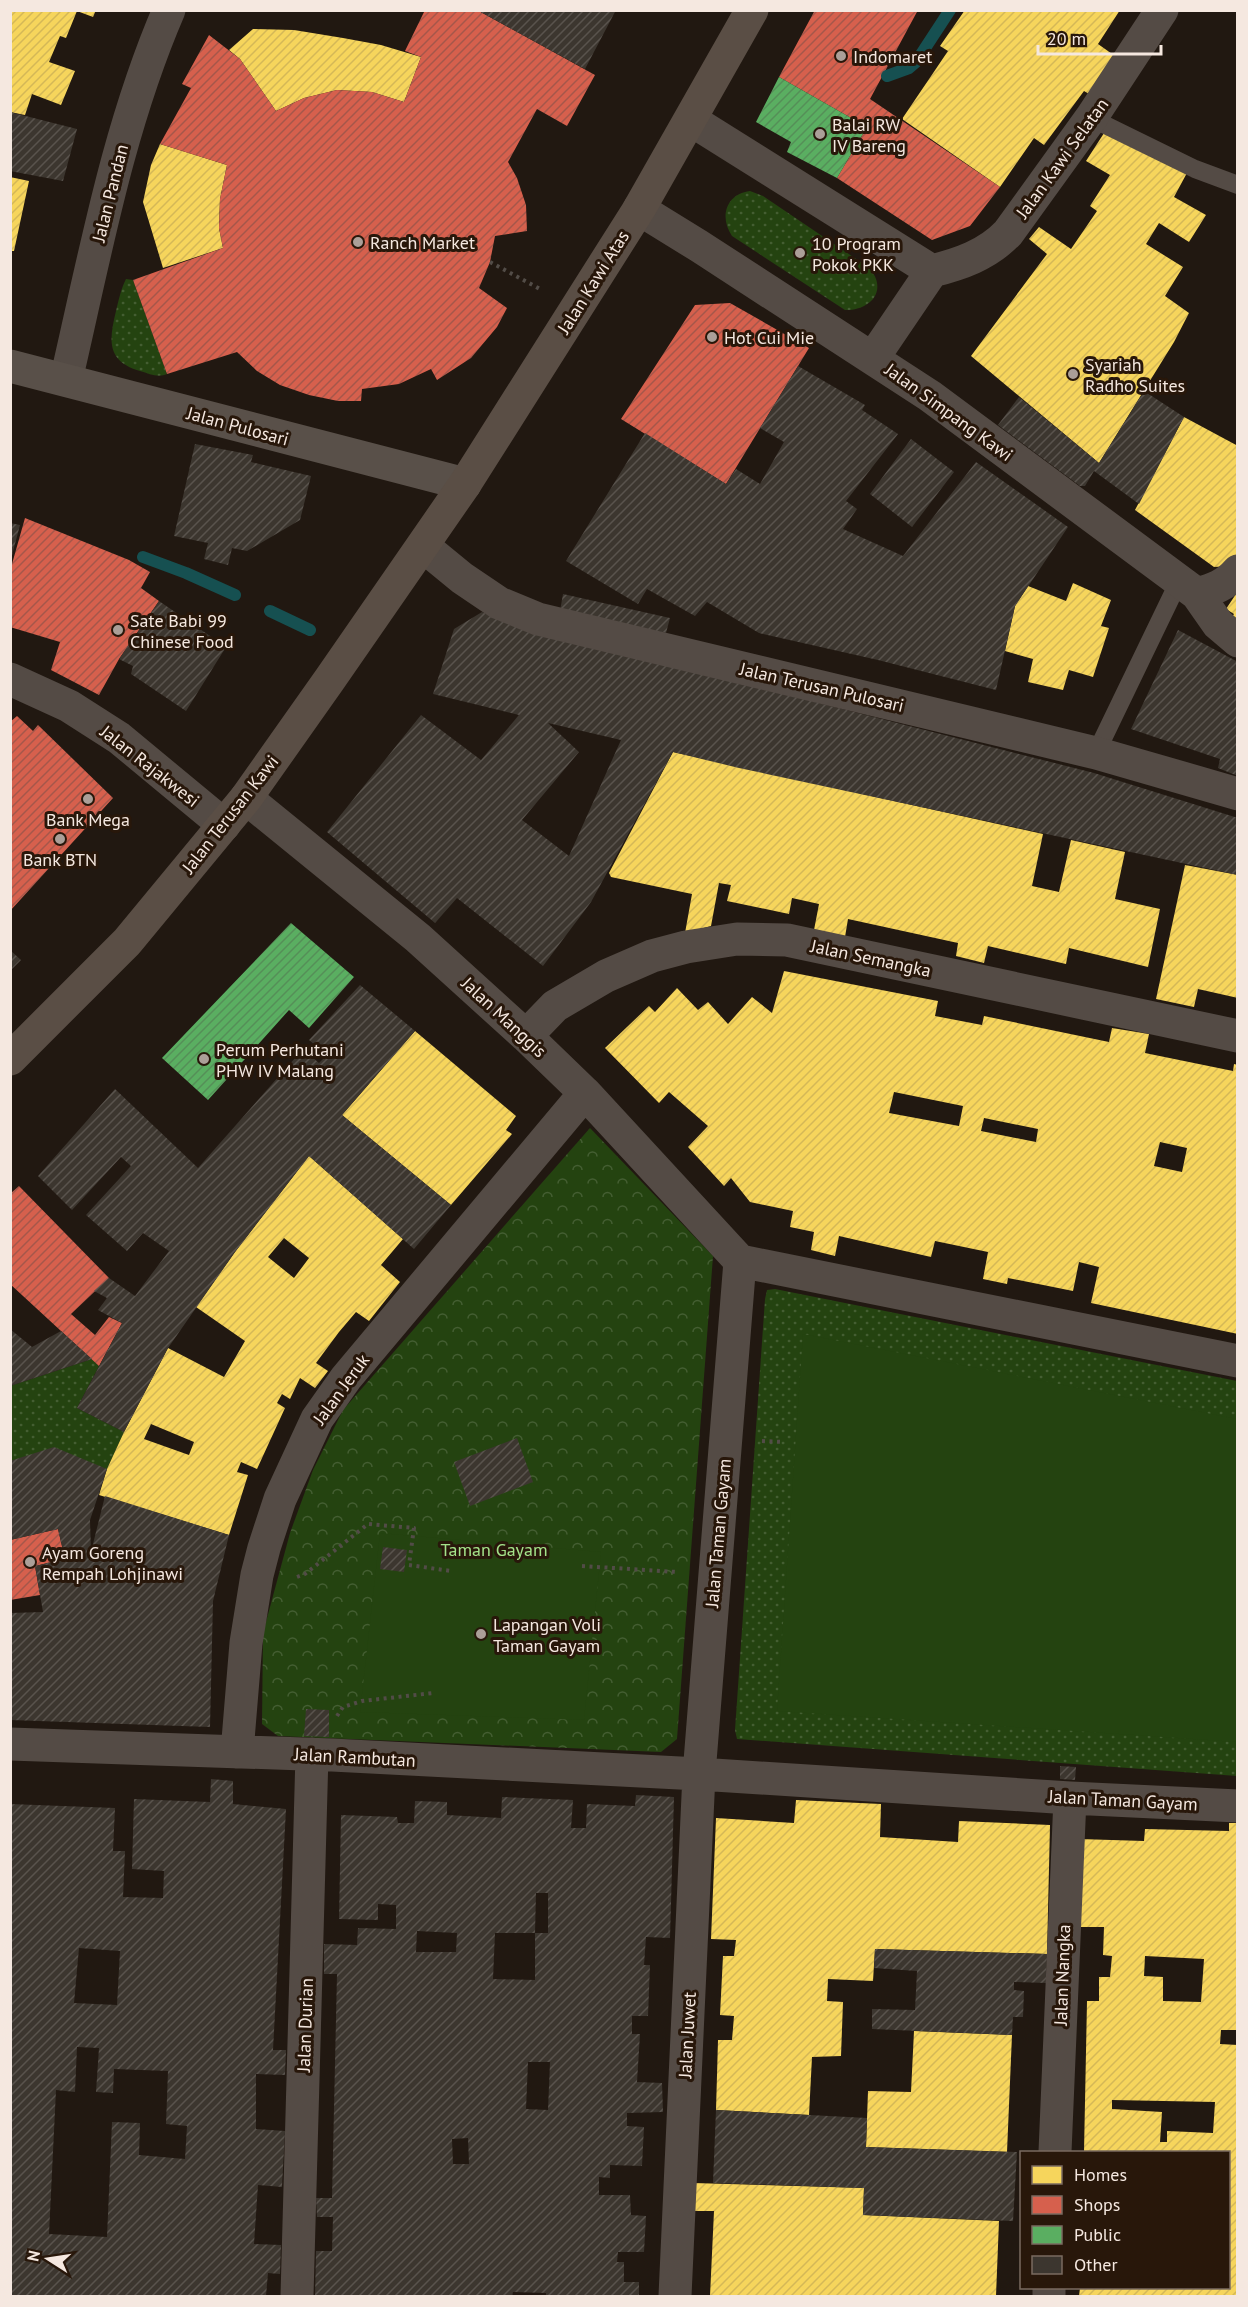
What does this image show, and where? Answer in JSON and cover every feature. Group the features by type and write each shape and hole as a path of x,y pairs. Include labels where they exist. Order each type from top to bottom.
{"main road":[{"name":"Jalan Kawi Atas","path":"423,546 465,484 639,209 752,10"},
{"name":"Jalan Pulosari","path":"10,366 465,484"},
{"name":"Jalan Terusan Kawi","path":"10,1059 127,942 246,798 423,546"}],"street":[{"name":"Jalan Pandan","path":"66,380 121,143 156,39 169,10"},
{"name":"Jalan Kawi Selatan","path":"932,271 975,257 998,243 1091,118 1162,10"},
{"path":"691,120 932,271 873,358"},
{"name":"Jalan Simpang Kawi","path":"639,209 930,396 1188,588 1218,624 1238,641"},
{"name":"Jalan Terusan Pulosari","path":"423,546 462,578 499,603 538,619 1096,753 1238,794"},
{"path":"1188,588 1218,588 1238,571"},
{"name":"Jalan Rajakwesi","path":"10,679 69,706 119,738 224,825"},
{"name":"Jalan Manggis","path":"246,798 418,938 526,1036 585,1093 740,1261"},
{"name":"Jalan Semangka","path":"526,1036 555,1006 606,976 652,956 686,947 737,939 787,940 1238,1036"},
{"name":"Jalan Jeruk","path":"237,1752 246,1643 257,1575 280,1499 317,1419 346,1378 585,1093"},
{"path":"740,1261 1238,1361"},
{"name":"Jalan Taman Gayam","path":"740,1261 699,1773 1070,1798 1238,1806"},
{"name":"Jalan Rambutan","path":"10,1744 322,1755 699,1773"},
{"name":"Jalan Durian","path":"297,2296 322,1755"},
{"name":"Jalan Juwet","path":"675,2296 699,1773"},
{"name":"Jalan Nangka","path":"1055,2151 1070,1798"}],"lane":[{"path":"1091,118 1195,169 1238,185"},
{"path":"1096,753 1188,588"}],"path":[{"path":"490,262 540,289"},
{"path":"257,1575 288,1579 305,1574 368,1524 414,1528 409,1565 451,1571"},
{"path":"582,1566 680,1572"},
{"path":"322,1755 335,1718 343,1707 362,1701 433,1693"}],"green space":[{"path":"750,191 763,196 868,267 877,286 876,293 869,303 858,309 845,310 732,236 726,221 727,208 735,197"},
{"path":"126,279 133,280 167,374 157,376 129,367 116,355 113,348 112,331 119,298"},
{"name":"Taman Gayam","path":"590,1128 713,1256 677,1739 661,1752 278,1736 262,1724 263,1633 290,1533 313,1470 343,1410"},
{"path":"775,1289 1237,1381 1237,1776 737,1739 735,1730 765,1299 767,1290"},
{"path":"803,1334 1237,1419 1237,1742 777,1711"},
{"path":"92,1359 99,1366 77,1408 124,1432 107,1469 11,1461 10,1386"},
{"name":"Lapangan Voli Taman Gayam","path":"380,1533 601,1552 584,1720 360,1712"}],"building: Homes":[{"path":"10,10 96,10 93,17 77,11 66,38 60,36 49,62 75,71 61,105 32,94 25,115 10,112"},
{"path":"965,10 1120,10 1098,44 1115,56 1089,94 1084,91 1044,145 1034,138 1000,187 902,119 948,51 940,46"},
{"path":"253,29 294,30 343,38 381,45 421,57 404,102 372,92 337,90 304,98 276,111 240,59 229,50"},
{"path":"1106,130 1188,171 1174,197 1206,215 1189,242 1159,223 1146,244 1183,267 1165,296 1189,313 1174,342 1099,463 971,356 1047,254 1029,239 1039,227 1071,249 1097,211 1090,206 1110,175 1086,161"},
{"path":"160,144 227,165 220,199 219,228 223,248 163,268 143,202 151,165"},
{"path":"10,177 29,181 14,251 10,251"},
{"path":"1184,417 1238,446 1238,555 1230,566 1214,567 1135,510"},
{"path":"1073,583 1111,600 1101,626 1109,628 1093,677 1069,670 1063,690 1028,682 1033,659 1005,651 1015,606 1028,586 1066,601"},
{"path":"1238,591 1238,628 1229,622 1234,614 1226,609"},
{"path":"673,752 1043,834 1032,886 1059,892 1071,840 1125,852 1115,899 1160,909 1148,967 1069,948 1066,964 988,946 984,963 956,956 958,943 848,919 845,937 814,930 819,904 792,898 789,914 727,901 731,885 719,883 711,926 685,933 692,894 611,877 609,873"},
{"path":"1185,865 1238,875 1238,998 1198,989 1194,1007 1156,999"},
{"path":"784,971 938,1001 935,1016 982,1025 984,1016 1109,1042 1112,1028 1149,1034 1145,1053 1233,1071 1234,1064 1238,1065 1238,1334 1091,1303 1099,1267 1079,1262 1073,1291 1008,1278 1007,1284 983,1279 988,1252 935,1241 931,1257 839,1236 835,1256 811,1250 814,1232 790,1227 793,1211 750,1202 731,1178 724,1186 688,1147 708,1126 669,1092 659,1103 605,1048 649,1006 655,1012 677,988 698,1010 708,1002 728,1024 752,997 772,1013","holes":["894,1092 963,1106 959,1126 889,1113","984,1118 1038,1129 1036,1142 981,1131","1160,1142 1187,1148 1182,1172 1154,1166"]},
{"path":"415,1031 516,1116 506,1130 512,1134 451,1205 342,1115"},
{"path":"309,1156 403,1239 381,1265 400,1282 369,1321 356,1312 339,1332 316,1363 328,1371 315,1388 300,1378 290,1399 282,1394 277,1403 285,1408 257,1469 241,1462 237,1472 248,1475 229,1535 99,1495 107,1469 124,1432 168,1348 224,1377 245,1341 196,1307","holes":["284,1238 309,1258 294,1278 268,1257","151,1424 194,1442 189,1455 144,1439"]},
{"path":"796,1800 881,1804 880,1837 958,1842 959,1821 1050,1825 1047,1954 875,1949 873,1981 828,1979 827,2001 843,2002 841,2056 812,2057 809,2115 716,2110 718,2040 732,2040 734,2016 720,2015 723,1956 734,1956 736,1940 711,1939 716,1818 794,1823"},
{"path":"1229,1823 1238,1823 1238,2030 1221,2030 1220,2044 1238,2045 1238,2296 1079,2296 1080,2289 1230,2289 1230,2151 1084,2151 1087,2001 1099,2001 1099,1977 1110,1977 1112,1956 1103,1955 1104,1927 1077,1927 1079,1839 1144,1841 1145,1829 1229,1831","holes":["1145,1956 1204,1959 1201,2002 1163,2001 1163,1977 1144,1976","1112,2100 1215,2102 1213,2133 1167,2131 1167,2142 1160,2142 1162,2112 1112,2109"]},
{"path":"914,2031 1012,2035 1007,2152 866,2147 868,2091 911,2092"},
{"path":"693,2183 864,2188 863,2215 999,2221 996,2296 710,2296 714,2211 691,2211"}],"building: Shops":[{"name":"Ranch Market","path":"425,10 477,10 595,75 567,126 537,109 508,162 517,178 526,205 527,231 495,236 490,262 479,288 507,308 497,327 471,358 437,380 431,369 399,384 362,389 361,401 338,401 309,395 280,385 257,371 237,352 167,374 133,280 223,248 219,228 220,199 227,165 160,144 191,88 182,84 209,35 240,59 276,111 304,98 337,90 372,92 404,102 421,57 405,51"},
{"path":"815,10 918,10 870,99 1000,187 970,226 932,240 837,178 867,127 779,77"},
{"path":"730,303 809,348 726,484 621,419 695,305"},
{"path":"25,518 129,560 150,572 141,588 159,601 119,659 99,695 51,670 60,642 10,627 10,571"},
{"path":"17,716 33,731 38,725 113,798 10,911 10,722"},
{"path":"19,1186 109,1278 71,1314 95,1335 109,1317 122,1323 99,1366 10,1284 10,1194"},
{"name":"Ayam Goreng Rempah Lohjinawi","path":"58,1529 65,1559 35,1566 40,1595 10,1600 10,1540"}],"building: Public":[{"name":"Balai RW IV Bareng","path":"779,77 867,127 837,178 787,152 791,142 756,122"},
{"path":"291,923 354,977 309,1028 289,1010 208,1100 162,1058"}],"building: Other":[{"path":"477,10 616,10 585,69"},
{"path":"10,112 77,129 63,181 10,171"},
{"path":"798,366 865,405 862,410 898,434 846,501 857,509 843,529 903,556 976,462 1068,527 1015,606 996,690 759,633 707,602 695,616 647,589 638,604 566,561 645,433 726,484 736,469 760,484 784,442 760,428"},
{"path":"1144,391 1184,417 1139,504 1094,471 1085,486 1080,486 998,425 1019,397 1099,463"},
{"path":"911,439 954,472 912,527 870,494"},
{"path":"195,444 253,455 251,462 311,476 300,520 247,551 232,548 228,565 204,559 208,543 174,536"},
{"path":"10,523 20,525 11,559 10,559"},
{"path":"563,594 670,618 666,633 560,611"},
{"path":"159,601 226,647 186,711 131,674 133,666 119,659"},
{"path":"482,612 509,624 1094,773 1238,818 1238,875 673,752 591,902 543,966 457,898 435,923 327,832 421,715 481,760 519,715 433,694 454,629","holes":["548,723 621,740 569,856 522,820 579,752"]},
{"path":"1178,630 1238,662 1238,776 1218,768 1220,759 1131,729"},
{"path":"10,950 21,960 10,971"},
{"path":"360,985 415,1031 342,1115 451,1205 414,1249 309,1156 235,1252 168,1348 124,1432 77,1408 122,1323 98,1310 107,1298 94,1291 109,1278 135,1296 169,1251 143,1233 127,1251 86,1215 131,1166 121,1157 72,1210 38,1176 115,1089 198,1168 303,1049 319,1063 327,1055 309,1040"},
{"path":"10,1329 32,1347 61,1331 92,1359 10,1386"},
{"path":"517,1438 533,1482 470,1506 454,1462"},
{"path":"54,1447 107,1469 90,1520 91,1552 105,1496 229,1535 213,1601 210,1727 10,1720 10,1613 43,1612 35,1566 65,1559 58,1529 10,1540 10,1461"},
{"path":"383,1547 407,1550 404,1572 380,1569"},
{"path":"306,1709 329,1710 329,1737 304,1736"},
{"path":"1060,1766 1076,1767 1075,1780 1060,1779"},
{"path":"211,1779 233,1781 233,1804 286,1809 273,2050 286,2050 285,2075 256,2074 256,2129 285,2131 282,2187 258,2185 254,2244 281,2245 280,2274 268,2273 266,2296 10,2296 10,1804 115,1808 113,1851 125,1851 123,1897 163,1898 164,1871 132,1869 134,1799 210,1802","holes":["79,1948 120,1951 117,2005 74,2003","77,2047 99,2048 96,2092 113,2093 114,2069 168,2071 166,2124 187,2126 185,2159 139,2155 140,2123 112,2122 107,2237 49,2234 56,2090 75,2092"]},
{"path":"636,1795 674,1797 670,1938 646,1937 644,1965 650,1965 648,2016 632,2016 632,2034 640,2034 637,2082 662,2083 663,2112 627,2113 627,2126 644,2127 642,2166 610,2165 610,2178 599,2177 599,2195 630,2195 631,2215 646,2216 644,2252 618,2252 617,2262 624,2262 624,2282 639,2282 639,2296 546,2296 546,2293 513,2292 512,2296 315,2296 316,2251 332,2251 333,2217 317,2217 316,2198 332,2198 337,1974 324,1974 324,1944 357,1945 358,1928 396,1929 396,1905 378,1904 378,1920 339,1919 341,1815 397,1817 398,1823 414,1823 415,1801 447,1802 447,1815 501,1818 502,1797 573,1800 571,1828 586,1828 587,1804 635,1806","holes":["536,1893 548,1893 548,1933 535,1933","417,1931 457,1933 456,1952 416,1952","495,1933 535,1933 535,1980 493,1979","528,2062 550,2062 548,2110 526,2109","468,2138 469,2164 453,2164 452,2139"]},
{"path":"875,1949 1047,1954 1046,1983 1014,1982 1014,1990 1024,1991 1023,2017 1013,2017 1012,2035 872,2029 872,2009 915,2010 917,1971 874,1968"},
{"path":"716,2110 867,2118 866,2147 1017,2152 1013,2221 863,2215 864,2188 713,2183"}],"waterway":[{"path":"887,76 909,68 916,62 950,10"},
{"path":"143,557 235,595"},
{"path":"270,611 310,630"}],"place":[{"name":"Indomaret","path":"841,56"},
{"name":"Balai RW IV Bareng","path":"820,134"},
{"name":"Ranch Market","path":"358,242"},
{"name":"10 Program Pokok PKK","path":"800,253"},
{"name":"Hot Cui Mie","path":"712,337"},
{"name":"Syariah Radho Suites","path":"1073,374"},
{"name":"Sate Babi 99 Chinese Food","path":"118,630"},
{"name":"Bank Mega","path":"88,799"},
{"name":"Bank BTN","path":"60,839"},
{"name":"Perum Perhutani PHW IV Malang","path":"204,1059"},
{"name":"Ayam Goreng Rempah Lohjinawi","path":"30,1562"},
{"name":"Lapangan Voli Taman Gayam","path":"481,1634"}]}
